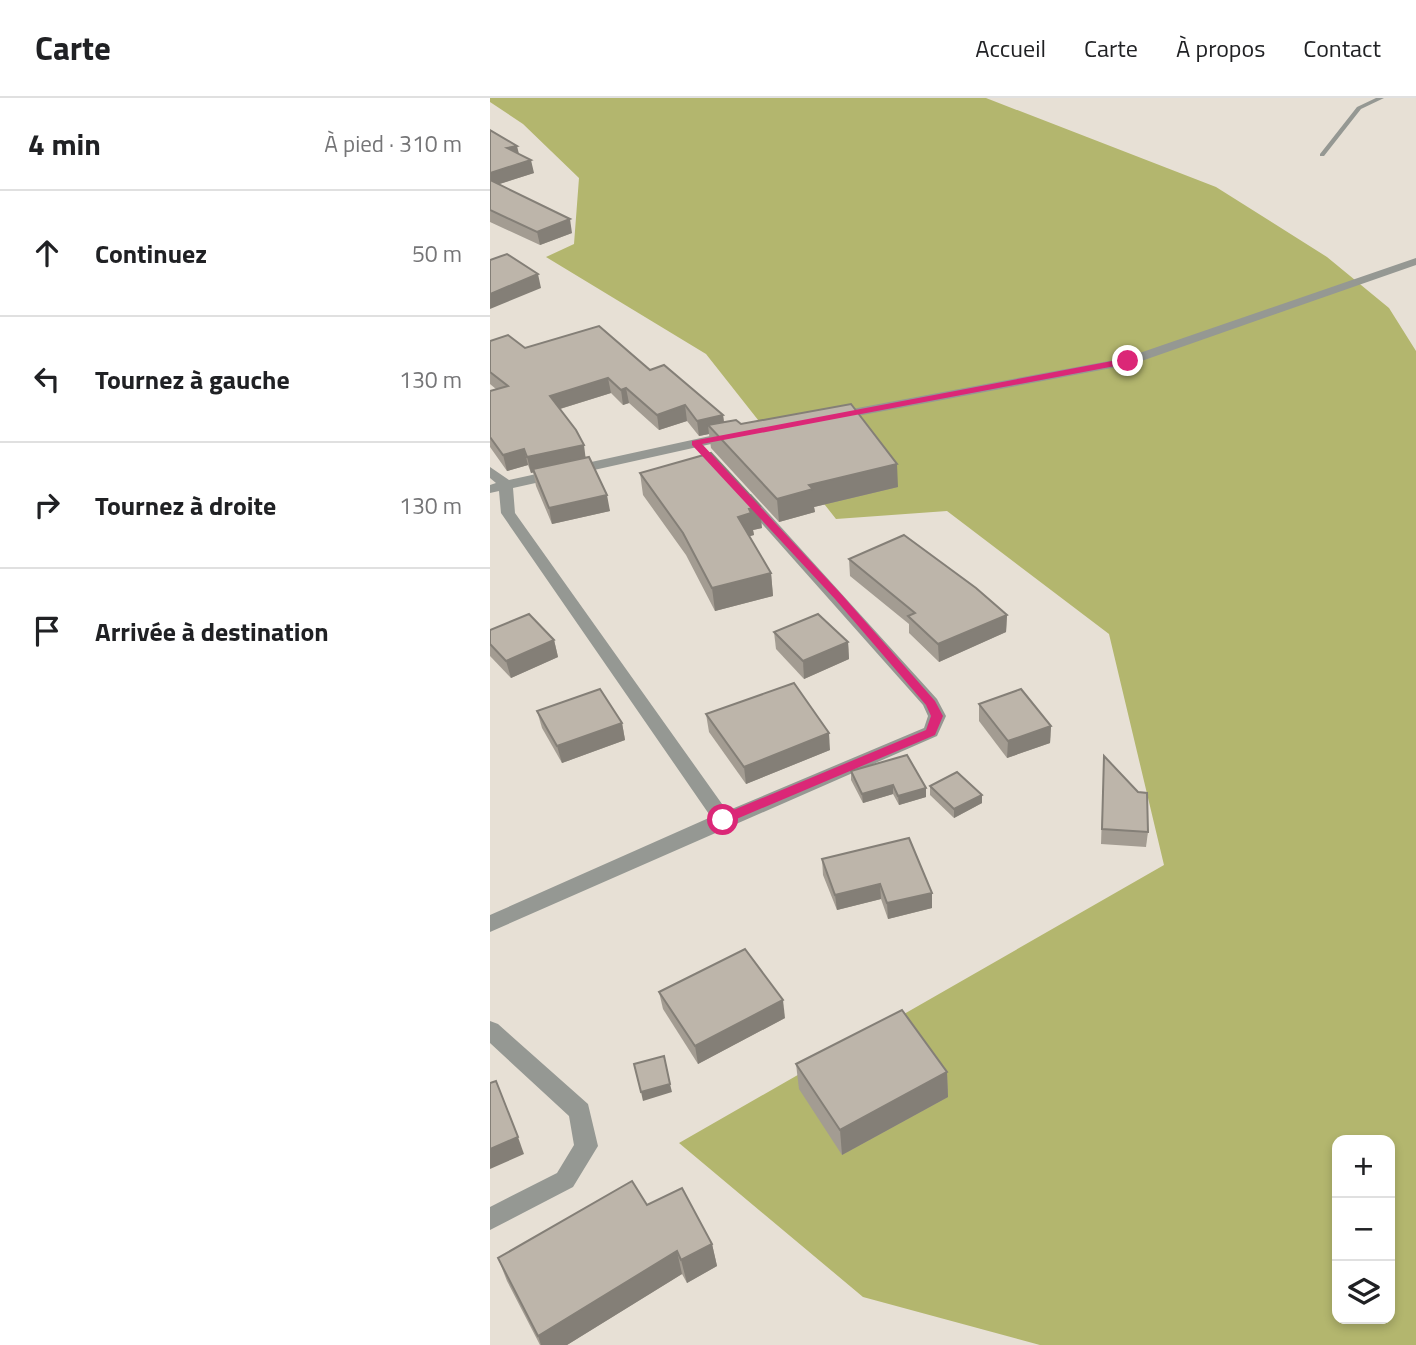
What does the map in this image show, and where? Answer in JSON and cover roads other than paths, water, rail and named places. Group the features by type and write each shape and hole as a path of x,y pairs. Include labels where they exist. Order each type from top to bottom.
{"street":[{"path":"817,419 1128,361 1416,261"},
{"path":"498,486 749,432"},
{"path":"696,443 713,462"},
{"path":"490,471 508,513 723,820"},
{"path":"490,924 723,820 931,732 937,716 931,703 731,481"},
{"path":"490,1030 580,1111 586,1146 565,1180 490,1219"}],"lane":[{"path":"1322,155 1359,108 1381,98"}]}
